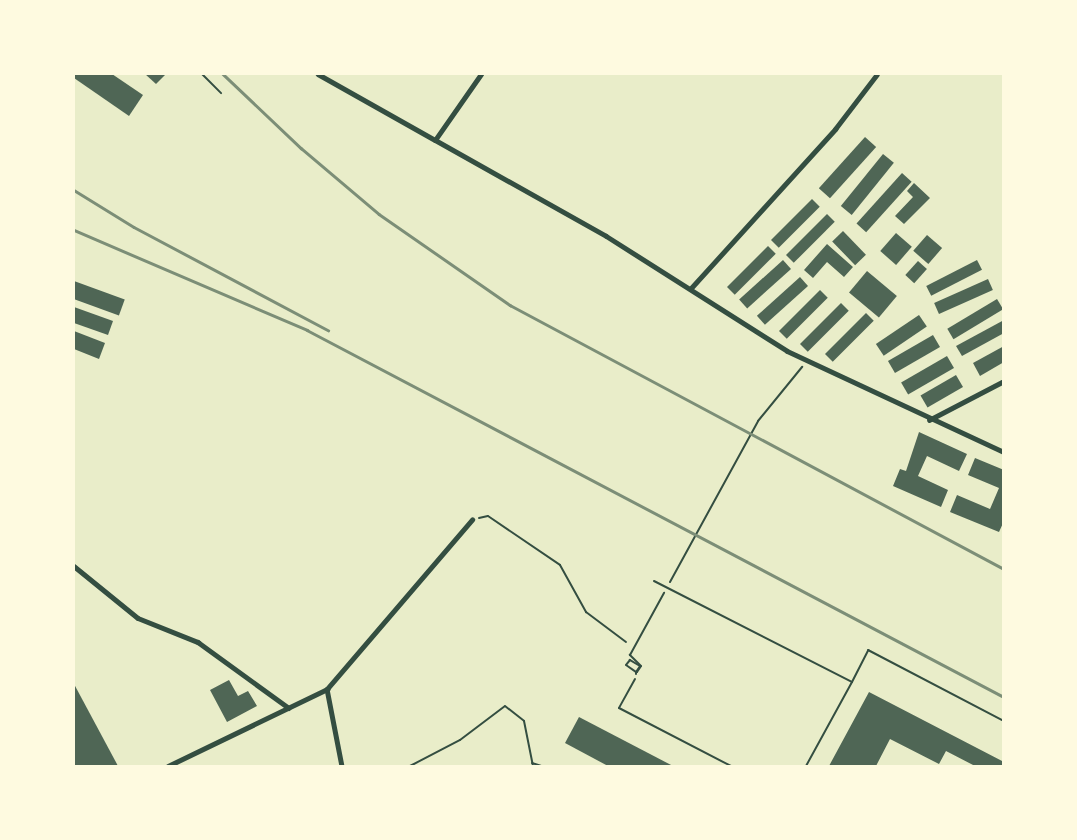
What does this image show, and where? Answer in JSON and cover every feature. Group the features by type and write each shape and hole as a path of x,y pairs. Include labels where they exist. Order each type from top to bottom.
{"street":[{"path":"318,74 691,288 807,362 1003,452"},
{"path":"435,140 481,74"},
{"path":"691,288 835,129 877,74"},
{"path":"929,420 1003,381"},
{"path":"168,766 327,689 472,520"},
{"path":"74,566 138,618 198,642 289,708"},
{"path":"327,689 342,766"}],"lane":[{"path":"202,74 221,93"},
{"path":"654,581 852,682"},
{"path":"806,766 868,650 1003,721"},
{"path":"635,679 619,708 728,766"},
{"path":"410,766 460,740 505,706 524,721 532,765 541,766"}],"path":[{"path":"635,679 640,666 630,655 758,421 807,362"},
{"path":"472,520 488,516 560,565 586,612 626,642"}],"building":[{"path":"74,74 112,74 143,95 129,116 74,78"},
{"path":"145,74 166,74 156,84"},
{"path":"865,137 876,147 830,198 819,188"},
{"path":"883,154 894,163 852,215 841,206"},
{"path":"902,173 912,182 866,232 856,224"},
{"path":"914,183 930,198 904,224 895,216 913,197 907,191"},
{"path":"812,199 820,207 779,248 771,240"},
{"path":"827,214 835,222 794,263 786,255"},
{"path":"843,231 866,255 855,265 832,241"},
{"path":"896,233 912,247 896,265 880,251"},
{"path":"927,235 942,248 928,264 913,251"},
{"path":"827,244 853,267 844,277 827,262 813,278 804,270"},
{"path":"768,246 776,254 735,295 727,287"},
{"path":"783,260 791,269 747,308 739,299"},
{"path":"977,260 982,270 931,296 926,286"},
{"path":"918,261 927,269 914,283 905,275"},
{"path":"867,271 897,296 879,318 849,292"},
{"path":"800,277 808,286 765,325 757,316"},
{"path":"988,279 993,290 939,314 934,303"},
{"path":"74,281 125,299 119,315 74,299"},
{"path":"820,290 828,298 787,339 779,331"},
{"path":"997,299 1003,309 953,339 947,329"},
{"path":"841,303 849,311 808,352 800,344"},
{"path":"74,307 113,321 108,335 74,323"},
{"path":"866,313 874,321 833,362 825,354"},
{"path":"919,315 927,327 884,356 876,344"},
{"path":"1004,320 1004,333 962,356 956,346"},
{"path":"74,331 105,343 99,359 74,349"},
{"path":"933,335 940,347 895,373 888,361"},
{"path":"1004,346 1004,362 980,376 973,363"},
{"path":"947,356 954,368 908,395 901,382"},
{"path":"956,375 963,387 927,408 920,396"},
{"path":"919,432 967,454 959,471 927,456 918,476 948,490 941,507 893,486 900,469 906,471"},
{"path":"975,458 1004,470 1004,521 999,532 950,512 957,495 990,509 999,488 968,475"},
{"path":"229,680 238,696 248,691 257,706 227,722 210,690"},
{"path":"74,684 118,766 74,766"},
{"path":"869,692 1004,762 1004,766 975,766 946,751 939,764 890,739 876,766 829,766"},
{"path":"579,717 673,766 608,766 565,743"}],"railway":[{"path":"223,74 301,148 379,214 510,305 1004,569"},
{"path":"74,190 134,227 328,330"},
{"path":"74,230 307,330 1004,697"}]}
